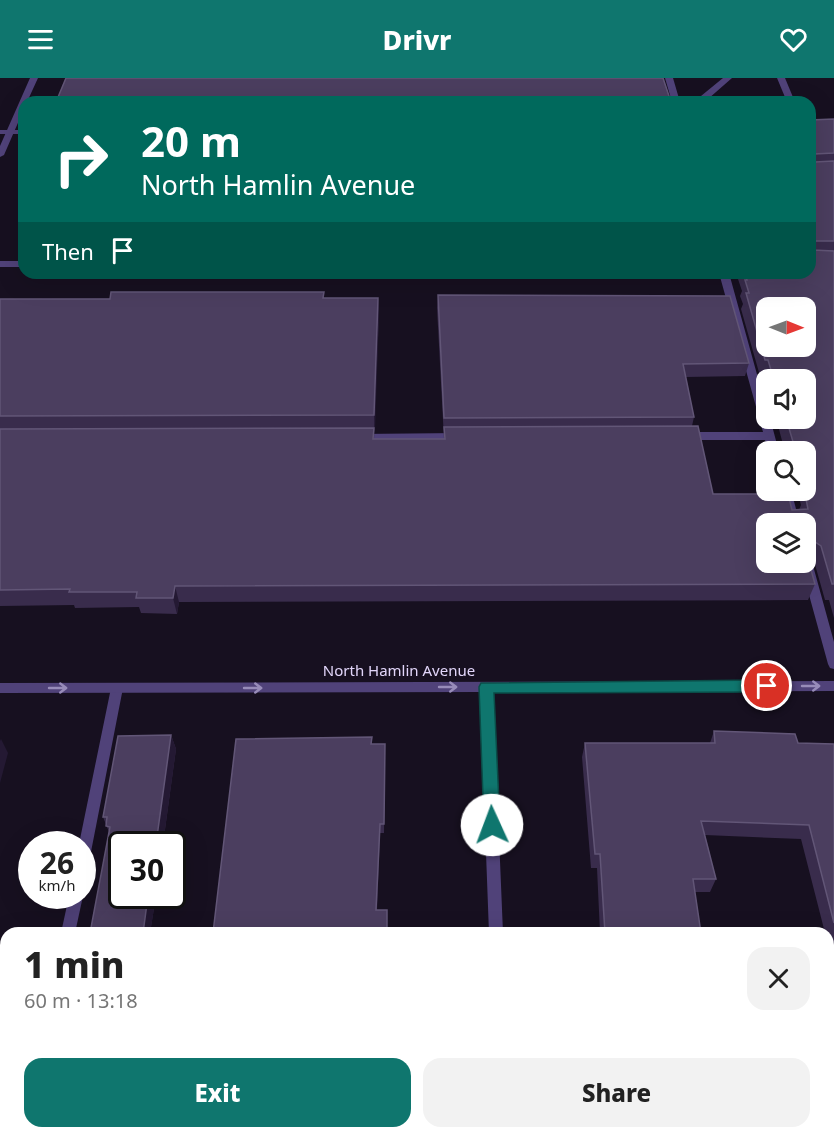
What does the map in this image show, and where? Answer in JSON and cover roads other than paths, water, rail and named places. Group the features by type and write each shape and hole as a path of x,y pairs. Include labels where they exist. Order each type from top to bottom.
{"street":[{"path":"26,96 34,78"},
{"path":"669,78 674,96"},
{"path":"706,96 728,78"},
{"path":"782,78 789,96"},
{"path":"0,155 18,114"},
{"path":"0,132 18,132"},
{"path":"0,264 18,264"},
{"path":"726,279 771,441"},
{"path":"675,436 770,436"},
{"path":"344,438 474,437"},
{"path":"809,573 834,664"},
{"name":"North Hamlin Avenue","path":"0,688 834,686"},
{"path":"486,687 496,927"},
{"path":"88,831 117,688"},
{"path":"69,927 73,909"}]}
